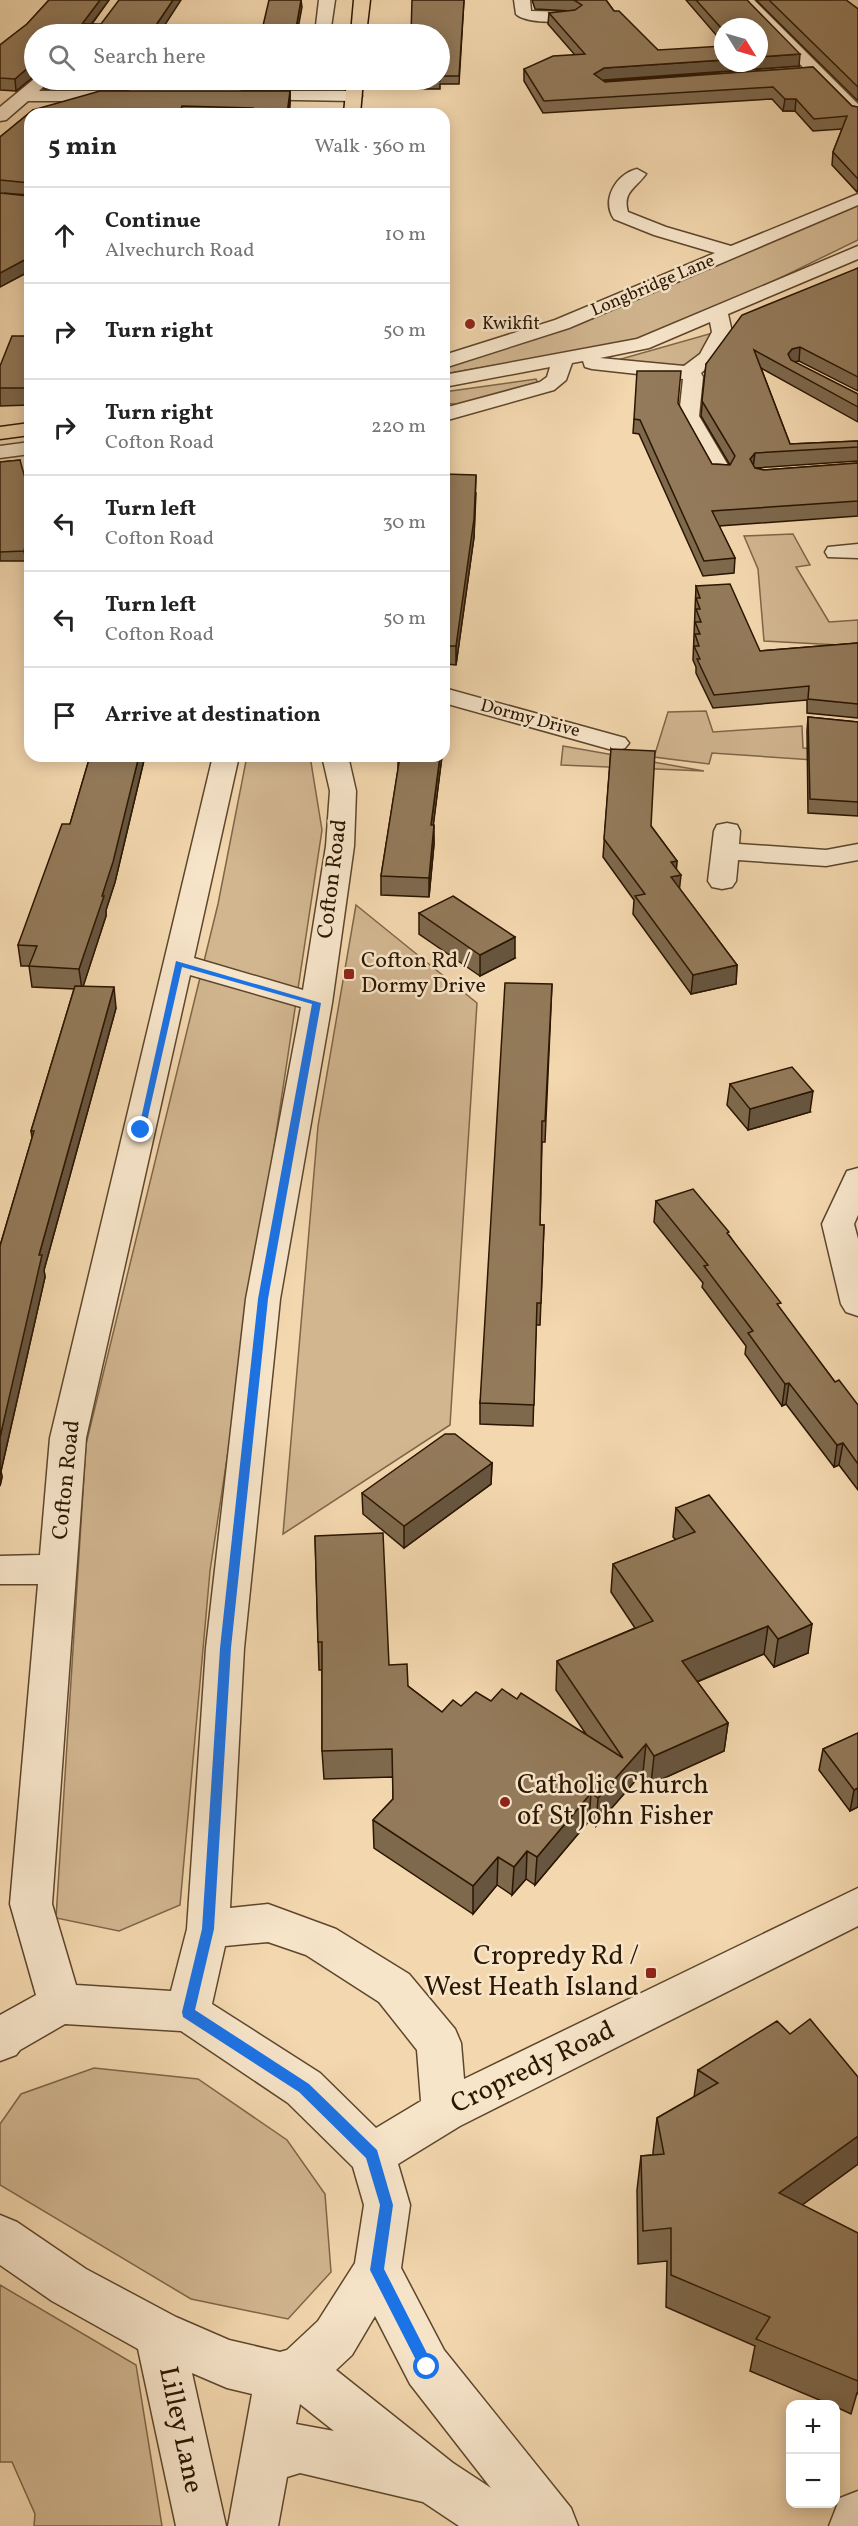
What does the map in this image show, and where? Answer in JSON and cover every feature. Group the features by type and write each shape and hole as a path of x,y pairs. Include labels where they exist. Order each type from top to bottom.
{"main road":[{"path":"360,24 362,0"},
{"path":"352,108 354,90"}],"street":[{"path":"324,24 327,0"},
{"path":"522,0 524,14 530,16 571,16"},
{"path":"745,0 858,113"},
{"path":"793,74 817,72"},
{"path":"0,116 31,90"},
{"path":"223,96 294,90"},
{"path":"316,108 318,90"},
{"path":"0,98 141,96"},
{"path":"619,166 637,174 656,173"},
{"path":"637,174 622,186 617,196 616,205 620,214 660,231 732,252"},
{"name":"Longbridge Lane","path":"450,360 562,324 858,200"},
{"name":"Longbridge Lane","path":"450,380 642,344 858,252"},
{"path":"450,413 547,386 556,380 564,360 676,373 690,372 708,357 722,332 718,313"},
{"path":"454,338 493,346"},
{"path":"690,372 693,377 689,416 721,472"},
{"name":"Dormy Drive","path":"450,697 616,742"},
{"name":"Cofton Road","path":"60,2004 31,1904 68,1438 225,762"},
{"name":"Cofton Road","path":"188,2012 208,1929 225,1648 263,1299 317,1003 340,846 343,791 336,762"},
{"path":"722,881 726,841 826,858 858,852"},
{"path":"179,963 317,1003"},
{"path":"858,1178 838,1224 858,1304"},
{"path":"0,1570 58,1569"},
{"name":"Cropredy Road","path":"372,2155 444,2111 858,1906"},
{"path":"208,1929 268,1923 321,1942 394,1988 439,2043 444,2111"},
{"path":"1,2038 60,2004 188,2012 304,2088 372,2155 387,2205 377,2270 335,2338 290,2374 265,2459 253,2526"},
{"path":"0,2238 69,2285 159,2334 227,2364 290,2374 435,2481 504,2526"},
{"path":"377,2270 427,2367 553,2526"},
{"name":"Lilley Lane","path":"159,2334 201,2526"},
{"path":"265,2459 300,2448 435,2481"},
{"path":"854,2526 858,2516"}],"shaded area":[{"path":"858,204 858,240 702,316 650,335 616,344 450,373 450,366 582,323"},
{"path":"716,332 693,363 669,368 614,361"},
{"path":"536,379 539,385 463,405 450,404 450,391"},
{"path":"793,534 810,565 796,567 829,622 858,620 858,646 764,641 758,569 744,536"},
{"path":"706,711 713,732 802,726 803,748 858,751 858,763 712,753 709,764 654,757 668,712"},
{"path":"563,746 704,771 561,765"},
{"path":"246,762 311,762 322,830 210,1571 180,1905 119,1931 56,1918 86,1444 218,904"},
{"path":"356,905 477,1003 450,1425 283,1534 318,1126"},
{"path":"94,2068 198,2079 287,2140 325,2194 331,2272 288,2319 191,2299 0,2185 0,2124 21,2094"},
{"path":"0,2285 136,2365 162,2526 34,2526 35,2514 12,2462 0,2462"}],"building":[{"path":"49,0 100,0 82,24 27,24"},
{"path":"119,0 173,0 157,24 101,24"},
{"path":"269,0 301,0 297,24 263,24"},
{"path":"412,0 464,0 459,76 450,76 450,24 411,24"},
{"path":"574,0 606,0 614,11 619,11 658,50 714,47 714,61 604,68 594,74 605,82 813,67 852,106 858,107 858,179 833,152 847,116 814,119 796,99 785,99 773,87 544,101 524,69 553,56 585,54 549,13 575,10 582,5"},
{"path":"696,0 747,0 765,18 714,18 714,20"},
{"path":"769,0 846,0 858,9 858,87"},
{"path":"768,21 800,54 768,56"},
{"path":"24,26 24,71 15,79 0,78 0,45"},
{"path":"100,91 290,91 288,108 182,106 181,108 40,108"},
{"path":"24,117 24,182 0,180 0,137"},
{"path":"0,193 24,196 24,260 0,273"},
{"path":"858,268 858,377 800,347 792,349 788,354 791,360 858,394 858,407 754,350 790,444 858,441 858,447 755,453 750,459 755,468 764,470 858,463 858,501 712,511 735,558 704,561 640,420 634,419 637,371 681,371 678,403 712,464 730,465 735,456 702,401 706,364 742,315"},
{"path":"12,336 24,336 24,388 0,388 0,366"},
{"path":"20,460 24,474 24,551 0,552 0,462"},
{"path":"450,474 476,475 474,519 456,646 450,646"},
{"path":"730,584 760,651 858,643 858,704 808,699 809,686 714,695 697,659 700,659 694,646 699,646 695,634 700,634 695,622 701,622 696,609 700,609 696,598 700,598 696,586"},
{"path":"808,717 858,722 858,802 810,799"},
{"path":"611,749 655,751 651,826 677,861 671,862 681,875 671,877 737,965 693,975 635,896 645,894 604,839"},
{"path":"88,762 138,762 113,862 102,896 104,896 79,969 29,966 37,946 18,945 62,824 70,824"},
{"path":"399,762 439,762 431,825 434,825 429,878 381,876"},
{"path":"453,896 515,937 480,955 419,913"},
{"path":"505,983 552,984 545,1121 542,1121 540,1225 544,1225 541,1303 537,1303 534,1405 480,1403"},
{"path":"75,986 114,987 39,1255 42,1255 0,1437 0,1246 34,1131 31,1131"},
{"path":"792,1067 813,1091 750,1109 730,1084"},
{"path":"693,1189 729,1232 727,1233 781,1303 777,1304 835,1382 839,1380 858,1405 858,1464 843,1443 837,1445 789,1383 785,1384 748,1333 753,1331 704,1266 708,1265 656,1201"},
{"path":"445,1434 455,1434 492,1463 404,1526 362,1493"},
{"path":"709,1495 812,1624 778,1639 768,1626 682,1661 728,1723 654,1756 646,1744 598,1798 591,1793 537,1857 527,1851 514,1867 498,1857 473,1886 373,1820 393,1799 392,1749 322,1751 322,1642 318,1642 315,1536 383,1533 389,1665 407,1664 408,1686 442,1712 453,1700 461,1706 476,1692 491,1701 502,1689 517,1699 521,1693 623,1758 557,1661 653,1621 613,1564 695,1532 676,1508"},
{"path":"858,1733 858,1788 854,1790 823,1749"},
{"path":"810,2019 858,2077 858,2136 779,2193 858,2233 858,2381 756,2339 770,2317 671,2275 671,2228 643,2231 641,2156 664,2154 657,2118 718,2083 698,2070 777,2021 790,2034"}],"place":[{"name":"Kwikfit","path":"470,324"},
{"name":"Cofton Rd / Dormy Drive","path":"349,974"},
{"name":"Catholic Church of St John Fisher","path":"505,1802"},
{"name":"Cropredy Rd / West Heath Island","path":"651,1973"}],"route":[{"path":"141,1130 179,963 317,1003 263,1299 225,1648 208,1929 188,2012 304,2088 372,2155 387,2205 377,2270 427,2367"}]}
